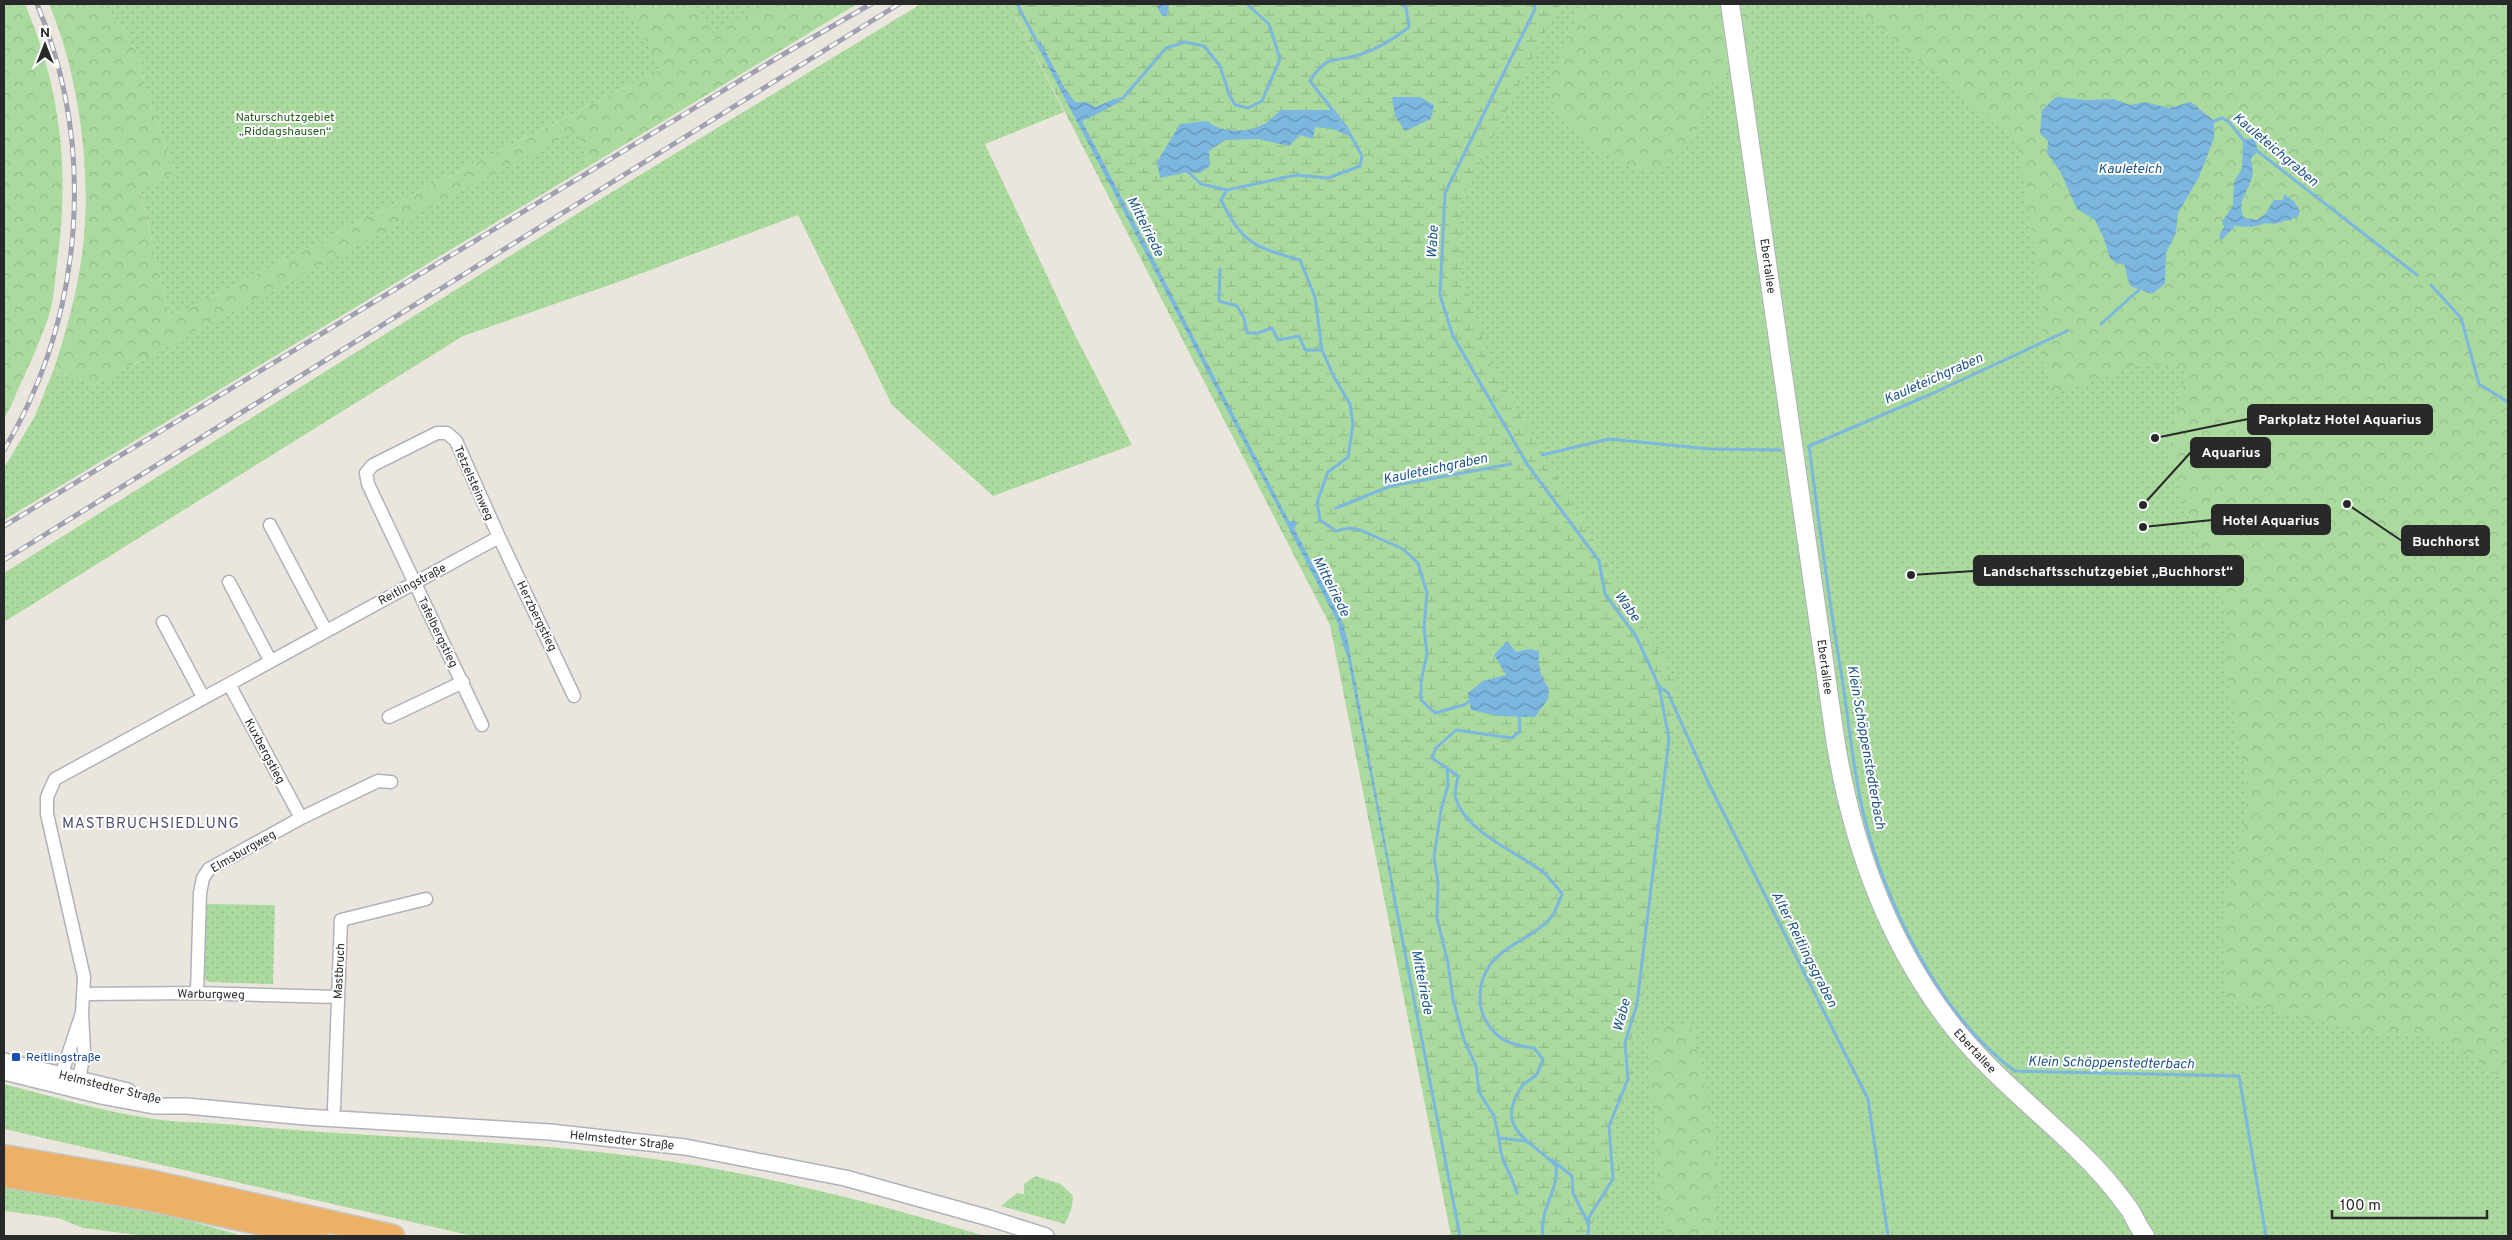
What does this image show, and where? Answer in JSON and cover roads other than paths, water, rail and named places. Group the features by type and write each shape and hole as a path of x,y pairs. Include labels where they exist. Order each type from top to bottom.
{"highway":[{"path":"4,1144 31,1151 69,1166"},
{"path":"4,1156 149,1181 393,1236"},
{"path":"4,1176 146,1199 317,1236"}],"main road":[{"name":"Ebertallee","path":"1730,4 1835,738 1848,806 1865,868 1886,920 1948,1020 1988,1065 2091,1164 2130,1210 2144,1236"}],"street":[{"name":"Tetzelsteinweg","path":"414,582 368,484 366,473 373,465 437,433 448,433 456,441 499,537"},
{"path":"270,525 326,631"},
{"name":"Reitlingstraße","path":"79,1080 84,1052 82,1013 84,994 81,959 47,814 48,790 55,779 270,660 499,537"},
{"name":"Herzbergstieg","path":"499,537 574,696"},
{"path":"229,582 270,660"},
{"name":"Tafelbergstieg","path":"414,582 482,725"},
{"path":"163,622 203,697"},
{"name":"Tafelbergstieg","path":"389,717 462,682"},
{"name":"Kuxbergstieg","path":"229,684 301,818"},
{"name":"Elmsburgweg","path":"197,993 200,893 203,878 209,869 301,818 378,781 391,782"},
{"name":"Mastbruch","path":"334,1108 341,920 426,899"},
{"name":"Warburgweg","path":"84,994 197,993 337,997"},
{"name":"Reitlingstraße","path":"64,1082 70,1045 82,1013"},
{"name":"Helmstedter Straße","path":"4,1061 64,1082 154,1106 188,1106 305,1117 550,1132 685,1147 845,1178 1046,1236"},
{"name":"Helmstedter Straße","path":"4,1072 64,1082 79,1080 188,1106"}],"water":[{"path":"1159,4 1169,4 1167,16 1162,16 1157,6"},
{"path":"1040,41 1064,87 1075,102 1086,102 1096,107 1116,98 1118,103 1082,121 1289,521 1295,521 1297,525 1294,528 1341,619 1347,637 1394,888 1392,889 1344,639 1337,621 1036,43"},
{"path":"1392,97 1420,97 1434,105 1431,119 1405,131 1395,116"},
{"name":"Kauleteich","path":"2056,97 2086,100 2114,99 2130,105 2145,102 2169,108 2191,102 2214,121 2214,138 2199,177 2178,213 2176,233 2166,253 2165,284 2152,294 2130,286 2124,264 2116,263 2110,258 2095,220 2077,209 2060,171 2047,153 2048,141 2040,133 2042,110"},
{"path":"1281,110 1331,110 1351,137 1333,129 1315,127 1313,139 1300,135 1289,146 1258,139 1225,140 1209,151 1210,166 1200,173 1188,172 1160,178 1157,162 1180,124 1207,121 1226,130 1249,129 1265,124"},
{"path":"2243,139 2255,139 2258,152 2251,158 2253,175 2241,206 2244,218 2257,220 2265,214 2274,200 2283,200 2284,194 2294,201 2300,211 2298,217 2275,224 2267,223 2251,227 2235,226 2221,241 2219,235 2224,227 2222,222 2233,205 2234,182 2242,168"},
{"path":"1507,641 1516,652 1528,649 1539,651 1540,671 1549,688 1548,699 1535,717 1498,716 1471,710 1468,693 1483,681 1506,675 1494,655"}],"waterway":[{"name":"Mittelriede","path":"1017,4 1039,46"},
{"path":"1114,102 1123,98 1166,48 1185,42 1204,46 1220,66 1229,94 1235,105 1248,108 1262,101 1280,59 1269,24 1247,4"},
{"path":"1188,172 1201,184 1227,190 1296,175 1328,178 1360,166 1362,156 1346,127 1310,81 1322,66 1328,62 1368,52 1409,27 1406,7 1401,4"},
{"name":"Wabe","path":"1534,4 1535,9 1445,193 1440,295 1453,336 1527,464 1599,561 1605,594 1636,636 1659,686 1669,739 1637,1004 1625,1043 1628,1079 1609,1126 1613,1179 1589,1217 1588,1236"},
{"name":"Kauleteichgraben","path":"2211,124 2222,118 2229,122 2245,142"},
{"name":"Kauleteichgraben","path":"2256,150 2417,275"},
{"path":"1227,190 1221,200 1236,226 1244,235 1261,247 1300,260 1315,297 1322,350 1333,375 1350,404 1353,424 1348,457 1328,472 1317,502 1320,520 1336,531 1349,528 1360,530 1403,549 1418,563 1427,593 1424,627 1427,654 1421,682 1421,700 1435,713 1464,705 1473,699"},
{"path":"1220,269 1219,301 1237,306 1244,318 1247,333 1258,333 1272,328 1278,340 1299,336 1305,350 1322,350"},
{"name":"Kauleteichgraben","path":"2431,285 2461,318 2479,384 2508,402"},
{"name":"Kauleteichgraben","path":"2101,324 2141,288"},
{"name":"Klein Schöppenstedterbach","path":"2067,331 1929,395 1809,446 1828,591 1863,812 1885,883 1919,955 1939,989 1962,1020 1988,1048 2015,1071 2239,1076 2266,1236"},
{"name":"Kauleteichgraben","path":"1542,455 1609,439 1709,449 1781,450"},
{"name":"Kauleteichgraben","path":"1336,508 1391,486 1511,464"},
{"name":"Mittelriede","path":"1340,629 1347,652"},
{"name":"Alter Reitlingsgraben","path":"1660,687 1668,693 1708,782 1868,1099 1888,1236"},
{"path":"1519,713 1520,731 1512,738 1456,730 1436,748 1432,758 1458,776 1455,797 1470,822 1493,840 1542,871 1562,894 1548,921 1539,929 1508,948 1491,963 1485,974 1480,995 1483,1015 1494,1032 1505,1041 1534,1048 1543,1059 1537,1074 1522,1086 1514,1101 1511,1113 1513,1123 1518,1132 1556,1166 1555,1184 1544,1217 1543,1236"},
{"path":"1447,767 1448,785 1441,810 1434,857 1438,882 1437,918 1448,963 1453,999 1464,1040 1476,1066 1479,1092 1494,1116 1499,1138 1526,1141"},
{"name":"Mittelriede","path":"1392,886 1460,1236"},
{"path":"1499,1138 1504,1161 1517,1193"},
{"path":"1552,1160 1572,1176 1573,1193 1588,1223"}],"railway":[{"path":"4,450 31,398 51,344 65,288 73,231 74,173 68,116 56,59 37,4"},
{"path":"4,526 777,58 871,4"},
{"path":"4,560 899,4"}],"place":[{"name":"Parkplatz Hotel Aquarius","path":"2155,438"},
{"name":"Buchhorst","path":"2347,504"},
{"name":"Aquarius","path":"2143,505"},
{"name":"Hotel Aquarius","path":"2143,527"},
{"name":"Landschaftsschutzgebiet „Buchhorst“","path":"1911,575"},
{"name":"Reitlingstraße","path":"16,1057"}],"district":[{"name":"MASTBRUCHSIEDLUNG","path":"151,823"}],"park label":[{"name":"Naturschutzgebiet „Riddagshausen“","path":"285,124"}]}
